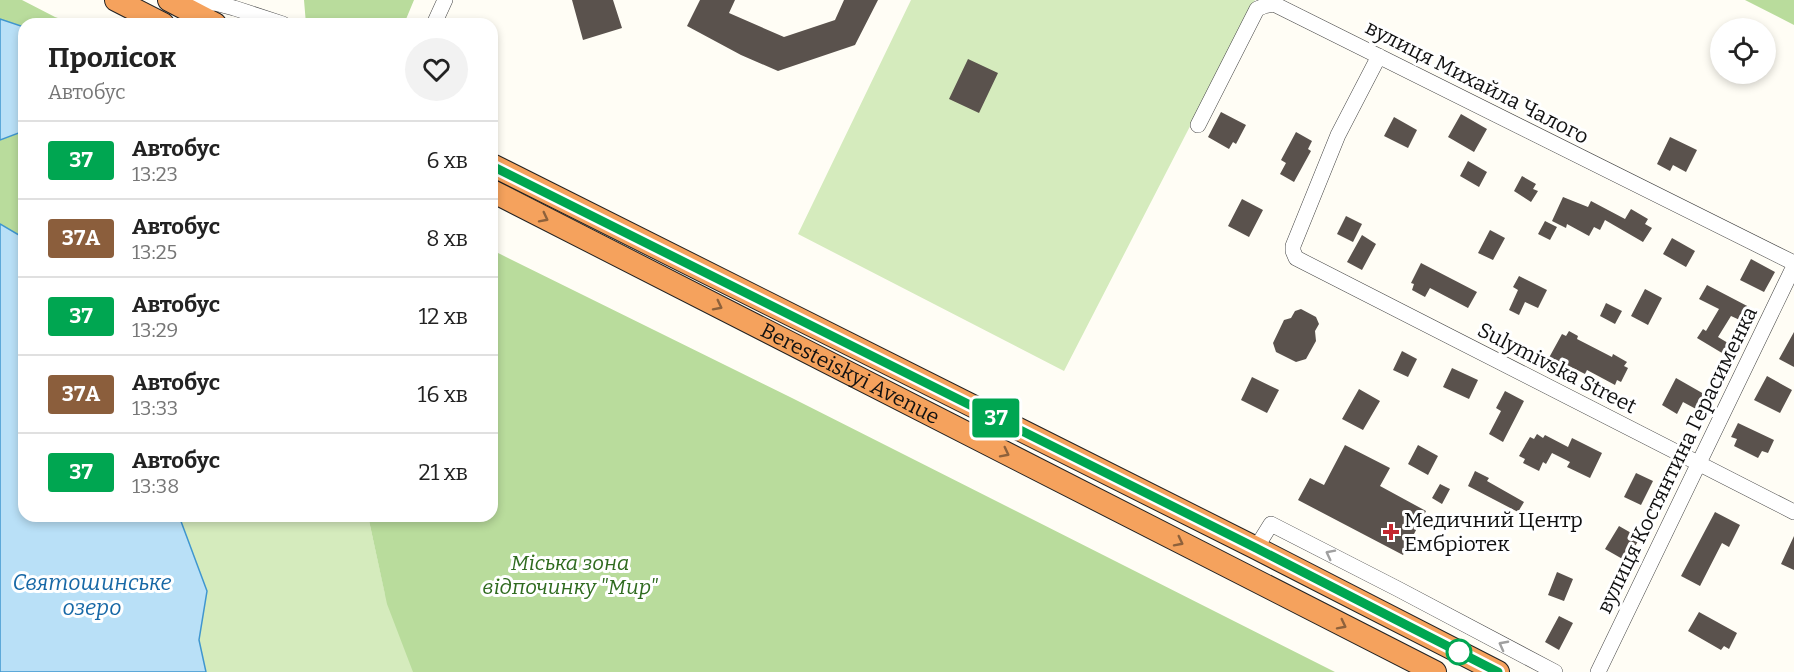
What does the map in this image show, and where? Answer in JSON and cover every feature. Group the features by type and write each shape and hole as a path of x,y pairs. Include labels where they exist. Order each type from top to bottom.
{"highway":[{"path":"116,0 151,18"},
{"path":"174,3 203,18"},
{"name":"Beresteiskyi Avenue","path":"498,168 1256,548 1498,672"},
{"name":"Beresteiskyi Avenue","path":"498,194 1435,672"}],"street":[{"path":"437,18 445,0"},
{"path":"174,3 214,3 265,18"},
{"name":"вулиця Михайла Чалого","path":"1198,125 1257,9 1274,4 1794,265"},
{"name":"Sulymivska Street","path":"1379,56 1338,135 1293,246 1294,255 1300,262 1794,512"},
{"name":"вулиця Костянтина Герасименка","path":"1598,672 1794,265"},
{"path":"1256,548 1271,524 1555,672"}],"green space":[{"path":"0,0 22,0 58,18 18,18 18,25 0,19"},
{"path":"304,0 414,0 406,18 306,18"},
{"path":"911,0 1255,0 1064,371 798,234"},
{"path":"1745,0 1794,0 1794,25"},
{"path":"18,133 18,234 0,224 0,140"},
{"name":"Міська зона відпочинку \"Мир\"","path":"498,253 792,398 1335,672 413,672 387,604 369,522 498,522"},
{"name":"Міська зона відпочинку \"Мир\"","path":"498,519 826,672 206,672 199,640 207,591 181,522 369,522 385,594 484,522 498,522"}],"water":[{"path":"0,19 18,25 18,133 0,140"},
{"name":"Святошинське озеро","path":"0,224 18,234 18,522 181,522 207,591 199,640 206,672 0,672"}],"building":[{"path":"572,0 613,0 622,28 583,40"},
{"path":"700,0 735,0 729,13 784,37 835,20 844,0 878,0 855,45 778,71 741,55 687,26"},
{"path":"968,59 998,73 979,113 949,99"},
{"path":"1221,112 1246,125 1236,144 1233,142 1229,149 1208,137"},
{"path":"1461,114 1487,129 1474,152 1448,137"},
{"path":"1394,117 1417,130 1408,148 1384,136"},
{"path":"1296,132 1312,141 1308,149 1311,151 1294,182 1280,174 1286,163 1281,160"},
{"path":"1670,137 1697,150 1686,172 1673,165 1670,171 1657,164"},
{"path":"1468,161 1487,172 1479,187 1460,176"},
{"path":"1522,176 1536,184 1533,189 1538,191 1531,202 1514,191"},
{"path":"1563,197 1588,207 1591,201 1625,219 1631,209 1648,219 1645,224 1652,228 1643,242 1605,220 1600,230 1594,227 1589,236 1567,224 1566,228 1552,221"},
{"path":"1242,199 1263,210 1249,237 1228,226"},
{"path":"1346,216 1362,224 1353,242 1337,234"},
{"path":"1545,221 1557,227 1550,240 1538,234"},
{"path":"1490,230 1505,238 1493,260 1478,253"},
{"path":"1362,235 1376,244 1362,270 1347,262"},
{"path":"1672,238 1695,251 1686,267 1663,254"},
{"path":"1751,259 1775,272 1764,292 1740,280"},
{"path":"1421,263 1477,292 1468,308 1430,288 1425,297 1412,290 1414,284 1411,283"},
{"path":"1519,276 1547,290 1538,308 1525,302 1519,315 1509,310 1518,290 1513,287"},
{"path":"1707,285 1751,308 1744,322 1731,316 1718,337 1733,346 1727,356 1697,338 1703,329 1706,331 1719,309 1699,299"},
{"path":"1645,289 1662,298 1648,325 1631,316"},
{"path":"1606,303 1622,311 1615,324 1600,316"},
{"path":"1301,309 1316,317 1319,324 1315,331 1316,341 1306,359 1296,362 1276,352 1273,343 1284,320 1291,318 1295,311"},
{"path":"1569,331 1578,336 1577,339 1627,362 1624,366 1628,368 1621,382 1617,380 1615,385 1587,370 1585,374 1563,363 1558,372 1545,365 1562,334 1566,336"},
{"path":"1794,332 1794,367 1779,359"},
{"path":"1402,351 1417,359 1408,377 1393,370"},
{"path":"1452,368 1478,380 1469,399 1443,387"},
{"path":"1767,376 1792,390 1780,413 1754,400"},
{"path":"1252,377 1279,390 1267,413 1241,400"},
{"path":"1676,378 1704,394 1696,409 1683,402 1677,414 1662,405"},
{"path":"1359,389 1380,401 1363,430 1342,419"},
{"path":"1505,391 1524,401 1503,442 1489,434 1501,411 1496,408"},
{"path":"1738,423 1774,440 1768,453 1762,451 1758,458 1734,446 1737,439 1731,437"},
{"path":"1537,434 1543,438 1545,435 1568,447 1572,438 1602,453 1590,478 1567,467 1570,462 1552,453 1546,464 1543,462 1539,471 1523,463 1525,459 1519,456 1530,437 1534,439"},
{"path":"1345,445 1390,468 1380,486 1426,511 1403,555 1298,500 1310,478 1324,485"},
{"path":"1418,445 1438,456 1428,475 1408,464"},
{"path":"1475,471 1489,478 1487,481 1524,502 1518,512 1468,486"},
{"path":"1636,473 1653,481 1641,505 1624,497"},
{"path":"1440,484 1450,489 1442,504 1432,498"},
{"path":"1715,512 1740,525 1729,547 1722,543 1700,586 1681,576"},
{"path":"1619,526 1640,538 1626,561 1605,549"},
{"path":"1794,536 1794,570 1781,564"},
{"path":"1557,572 1573,579 1564,601 1548,595"},
{"path":"1699,612 1737,633 1729,649 1724,646 1721,650 1688,631"},
{"path":"1559,616 1573,623 1559,650 1545,642"}],"bus line":[{"name":"37","path":"498,169 1256,548 1498,672"}],"place":[{"name":"Медичний Центр Ембріотек","path":"1391,532"}]}
